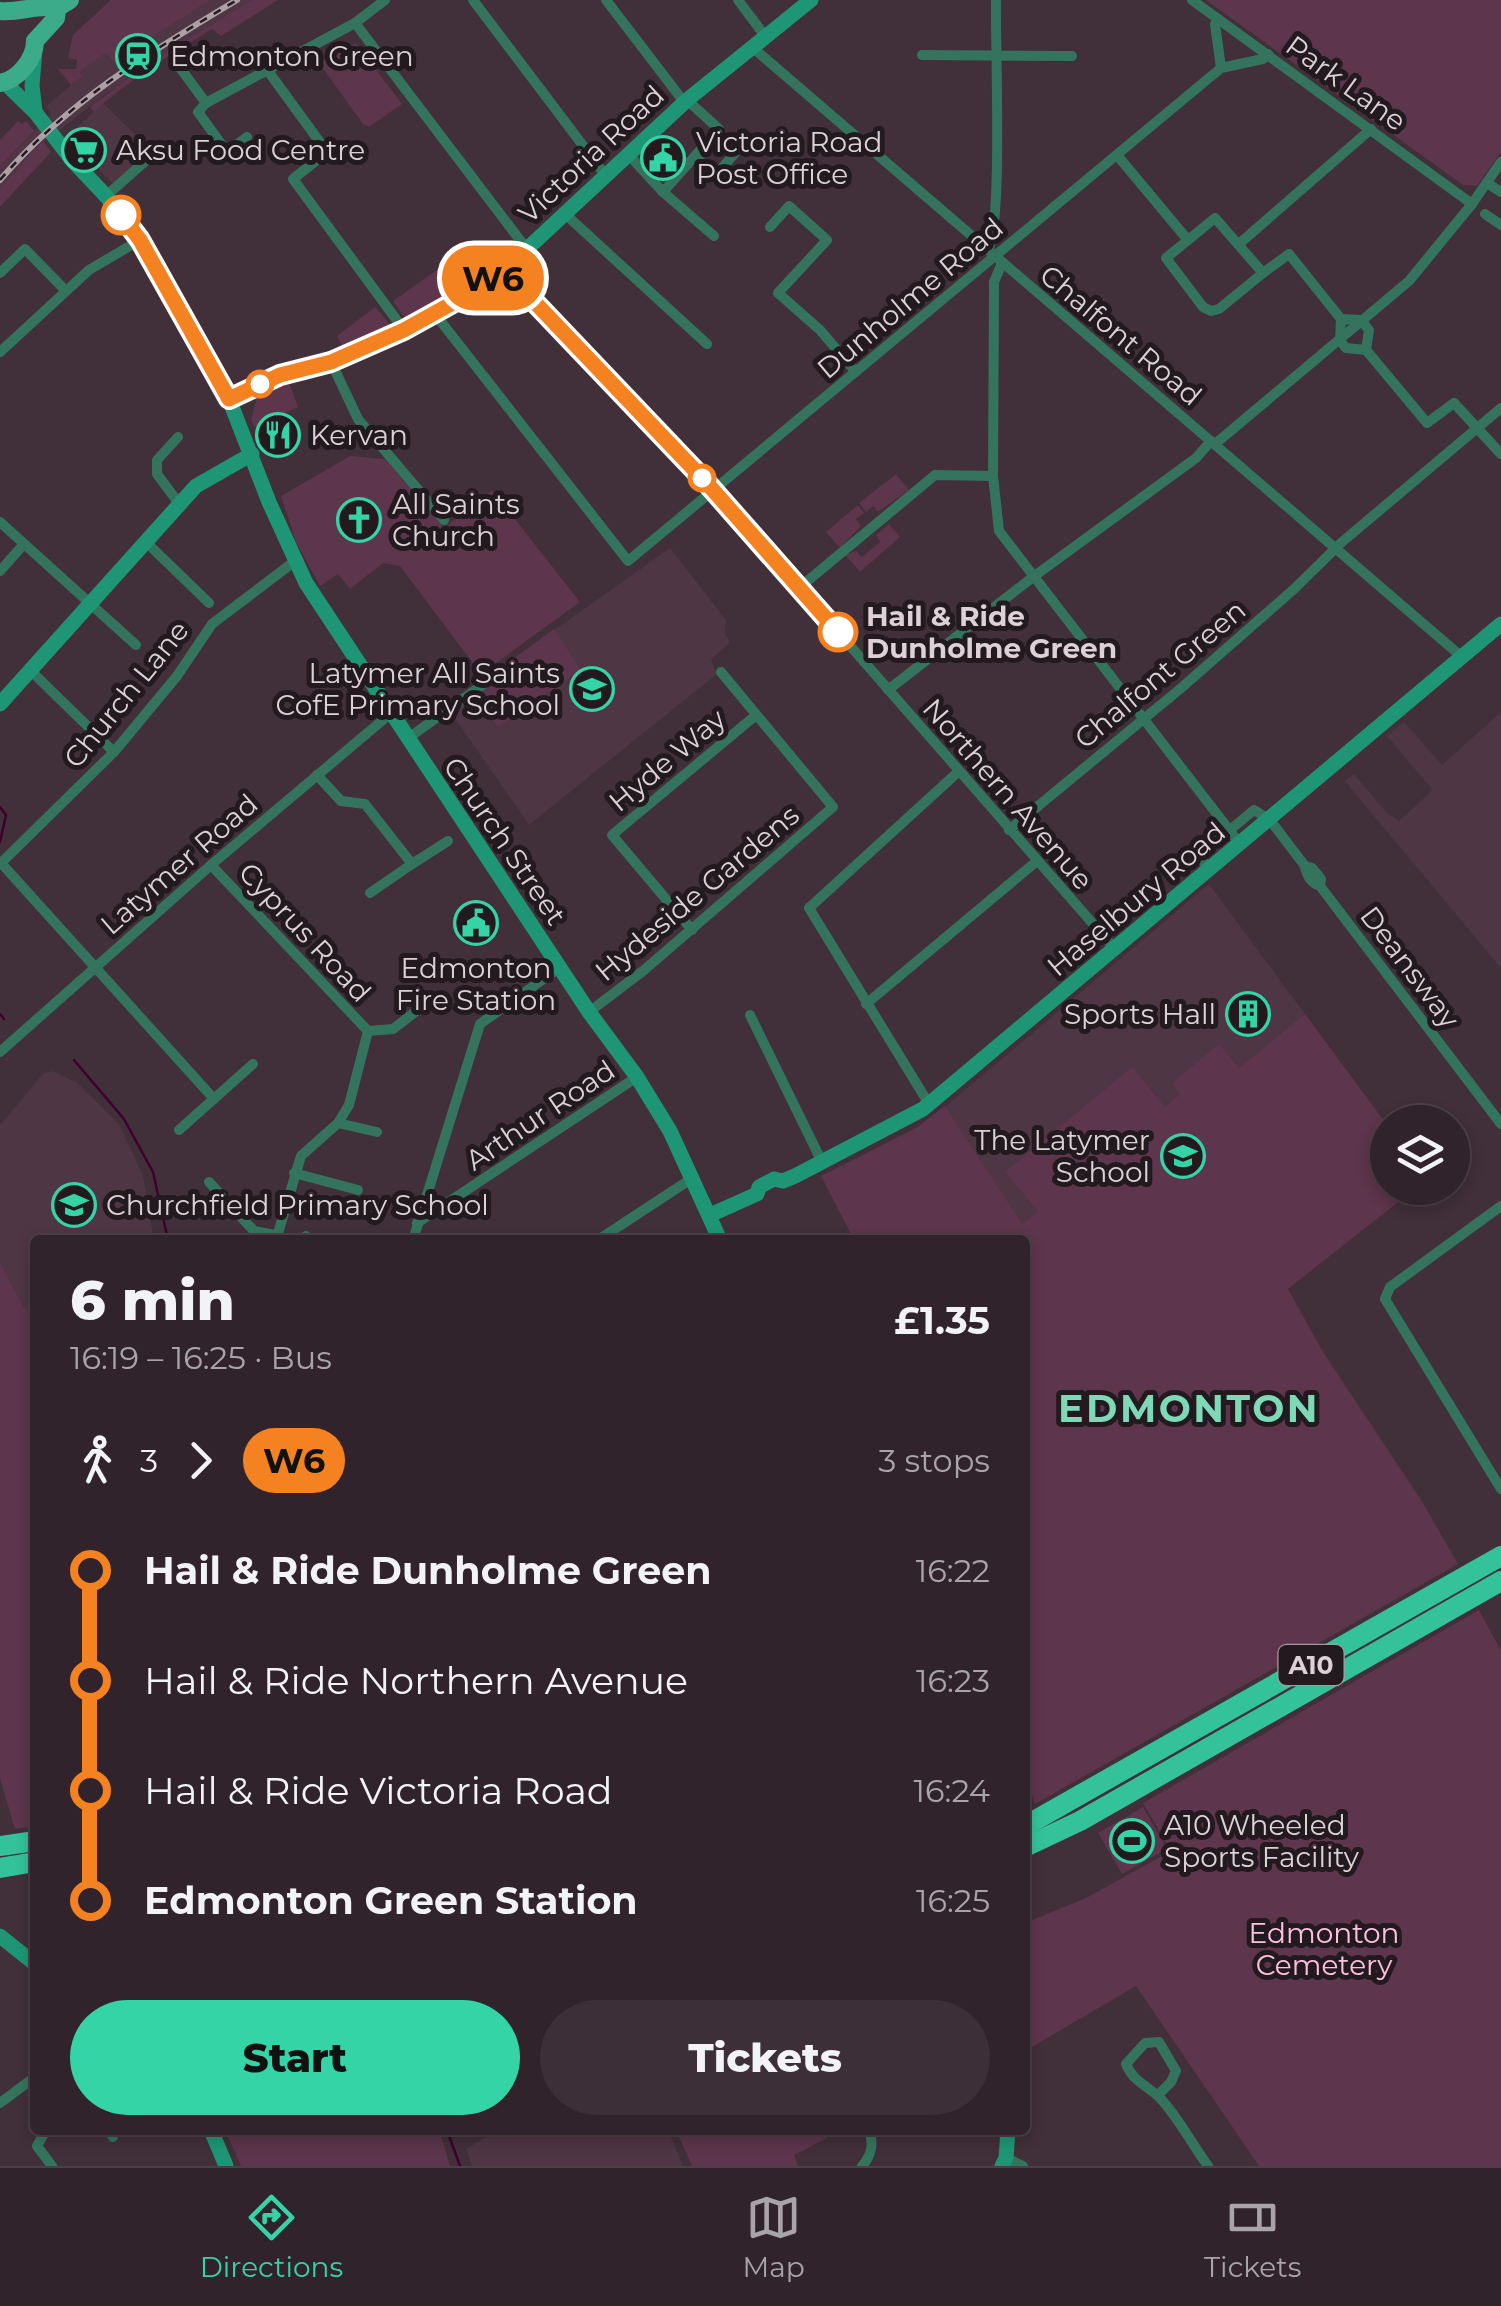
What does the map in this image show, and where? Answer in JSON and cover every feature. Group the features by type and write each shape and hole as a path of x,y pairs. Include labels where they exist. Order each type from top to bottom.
{"highway":[{"name":"A10","path":"1030,1844 1501,1556"},
{"name":"A10","path":"1163,1762 1498,1587"},
{"name":"A10","path":"1030,1824 1125,1784"},
{"path":"0,1846 30,1842"},
{"path":"0,1868 30,1863"}],"main road":[{"path":"0,14 63,4"},
{"path":"3,83 16,77 63,4"},
{"path":"0,14 23,26 35,46"}],"street":[{"path":"202,107 355,23 385,0"},
{"path":"473,0 606,176"},
{"path":"606,0 685,101 719,129 663,192"},
{"name":"Chalfont Road","path":"738,0 758,42 995,257 1462,657"},
{"path":"996,0 993,476 999,530 1240,844"},
{"name":"Park Lane","path":"1192,0 1472,204"},
{"name":"Victoria Road","path":"229,399 280,375 331,362 404,330 504,270 685,101 809,1"},
{"path":"1218,19 1215,24 1221,68"},
{"path":"355,23 526,248"},
{"path":"35,46 32,86 36,112"},
{"name":"Dunholme Road","path":"435,314 628,561 1221,68 1264,59 1268,54"},
{"path":"922,55 1072,56"},
{"path":"178,65 227,152 247,137"},
{"path":"268,71 327,152 292,179 404,330"},
{"name":"Church Street","path":"3,83 36,112 140,240 229,399 295,561 559,968 637,1077 694,1177 718,1235"},
{"path":"1239,244 1371,129"},
{"path":"695,157 716,174 747,139"},
{"path":"628,154 663,192 714,236"},
{"path":"1118,155 1186,238"},
{"path":"106,196 150,157"},
{"path":"888,690 1032,577 1196,458 1340,341 1428,262 1501,162"},
{"path":"1487,183 1501,192"},
{"path":"770,227 789,206 827,240 778,292 820,330 856,372"},
{"path":"564,213 707,344"},
{"path":"1486,214 1501,225"},
{"path":"1262,273 1215,218 1166,255 1166,262 1206,310 1219,309 1289,254 1341,318 1362,322 1369,330 1366,350"},
{"path":"0,352 88,270 140,240"},
{"path":"0,273 25,249 66,291"},
{"name":"Northern Avenue","path":"504,270 714,491 1115,949"},
{"path":"1341,318 1340,341 1346,348 1366,350 1427,423 1454,403 1501,454"},
{"path":"331,362 358,419 444,520"},
{"name":"Chalfont Green","path":"1009,830 1142,721 1501,408"},
{"path":"178,438 157,460 156,474 180,505"},
{"path":"0,704 196,486 252,454"},
{"path":"799,588 935,475 993,476"},
{"path":"0,522 136,644"},
{"path":"147,542 208,603"},
{"path":"0,571 24,544"},
{"name":"Church Lane","path":"1,864 114,752 177,676 212,624 295,561"},
{"name":"Haselbury Road","path":"710,1216 757,1194 759,1187 774,1179 783,1181 900,1124 929,1104 1501,624"},
{"path":"31,671 114,752"},
{"path":"720,672 755,716"},
{"path":"408,739 492,678"},
{"name":"Latymer Road","path":"0,1052 211,865 391,713"},
{"name":"Hydeside Gardens","path":"589,1012 692,930 833,807 755,716"},
{"name":"Hyde Way","path":"692,930 612,834 755,716"},
{"path":"929,1104 809,908 958,772"},
{"path":"317,775 341,801 365,804 412,864"},
{"path":"1210,870 1201,855 1228,832 1256,809 1270,820"},
{"name":"Deansway","path":"1270,820 1305,866 1321,879 1320,886 1501,1124"},
{"path":"370,893 448,840"},
{"path":"866,1004 1037,862"},
{"path":"1,864 214,1099"},
{"name":"Cyprus Road","path":"211,865 368,1031 393,1029 418,1008"},
{"path":"415,1235 480,1024 559,968"},
{"path":"750,1016 822,1162"},
{"path":"277,1235 301,1156 338,1123 349,1105 368,1031"},
{"path":"179,1130 253,1064"},
{"name":"Arthur Road","path":"417,1224 637,1077"},
{"path":"338,1123 377,1132"},
{"path":"294,1174 358,1190"},
{"path":"606,1235 694,1177"},
{"path":"209,1182 254,1232 265,1235"},
{"path":"1501,1206 1390,1288 1385,1298 1501,1488"},
{"path":"250,1235 254,1232"},
{"path":"0,1936 30,1960"},
{"path":"1158,2095 1176,2071 1159,2042 1145,2043 1126,2064 1130,2075 1143,2088 1158,2095 1208,2166"},
{"path":"0,2102 30,2080"},
{"path":"43,2135 37,2146 52,2166"},
{"path":"213,2135 226,2166"},
{"path":"862,2166 868,2159 871,2135"},
{"path":"1007,2135 1004,2162 1024,2166"}],"shaded area":[{"path":"211,0 252,0 107,93 60,130 57,128 0,188 0,166 51,114 46,106 82,76 80,72 107,52 113,60"},
{"path":"103,103 157,156 119,190 67,137"},
{"name":"Latymer All Saints CofE Primary School","path":"670,548 726,620 725,634 730,642 711,660 717,674 529,825 450,711 495,683 491,675"},
{"path":"1501,712 1501,968 1345,781 1354,774 1387,813 1399,821 1433,790 1387,736 1404,722 1442,765"},
{"name":"The Latymer School","path":"1209,884 1372,1105 1370,1205 1394,1205 1287,1288 1137,1425 1030,1248 1030,1235 1022,1235 945,1107"},
{"name":"Churchfield Primary School","path":"52,1071 76,1082 119,1124 143,1176 153,1235 30,1235 30,1352 0,1355 0,1125 43,1074"},
{"path":"490,2135 670,2135 683,2166 472,2166 466,2149"}],"green space":[{"path":"111,0 211,0 113,61 106,53 80,72 83,76 71,85 58,69 76,69 77,60 68,58 73,35"},
{"path":"252,0 278,0 221,36 212,29 135,79 94,112 90,107 145,66"},
{"path":"1206,0 1501,0 1501,152 1477,186 1463,185"},
{"path":"356,43 402,104 369,127 319,63"},
{"path":"18,121 26,121 34,131 0,166 0,140"},
{"path":"43,141 51,152 0,207 0,188"},
{"path":"462,252 484,278 408,323 393,301"},
{"path":"375,307 390,324 389,329 346,353 337,336"},
{"path":"287,377 298,407 255,427 251,420 257,397"},
{"path":"350,456 385,459 444,528 492,490 580,602 481,674 400,566 383,563 350,589 338,574 320,586 296,542 281,496"},
{"path":"896,474 909,490 878,512 873,506 866,512 859,503"},
{"path":"858,505 864,513 856,519 861,526 840,548 826,532"},
{"path":"889,524 900,537 860,572 845,555 856,551 862,557 880,542 876,535"},
{"path":"554,629 581,670 498,727 475,695 495,682 491,675"},
{"path":"1305,1014 1372,1105 1370,1205 1394,1205 1288,1289 1323,1352 1423,1503 1458,1564 1035,1804 1030,1789 1030,1235 851,1235 821,1176 916,1128 945,1106 1022,1224 1038,1211 1005,1172 1132,1067 1165,1107 1180,1094 1172,1083 1219,1044 1239,1068"},
{"path":"0,1263 30,1317 30,1827 15,1829 0,1779"},
{"name":"Edmonton Cemetery","path":"1479,1610 1501,1651 1501,2166 1259,2166 1136,1986 1030,2048 1030,1921 1086,1898 1171,1851 1143,1803"},
{"name":"A10 Wheeled Sports Facility","path":"1143,1807 1167,1849 1122,1874 1098,1833"},
{"path":"227,2135 441,2135 450,2166 241,2166"},
{"path":"678,2135 827,2138 794,2155 798,2166 692,2166"}],"waterway":[{"path":"0,807 6,815 0,842"},
{"path":"0,1014 4,1019"},
{"path":"74,1060 124,1119 153,1172 167,1235"},
{"path":"449,2135 460,2166"}],"railway":[{"path":"0,180 81,102 141,59 237,0"}],"bus line":[{"name":"W6","path":"121,215 140,240 229,399 280,375 331,362 404,330 504,270 705,481 838,632"}],"place":[{"name":"Edmonton Green","path":"138,56"},
{"name":"Aksu Food Centre","path":"84,150"},
{"name":"Victoria Road Post Office","path":"663,158"},
{"name":"Kervan","path":"278,435"},
{"name":"All Saints Church","path":"359,520"},
{"name":"Hail & Ride Dunholme Green","path":"838,632"},
{"name":"Latymer All Saints CofE Primary School","path":"592,689"},
{"name":"Edmonton Fire Station","path":"476,923"},
{"name":"Sports Hall","path":"1248,1014"},
{"name":"The Latymer School","path":"1183,1156"},
{"name":"Churchfield Primary School","path":"74,1205"},
{"name":"A10 Wheeled Sports Facility","path":"1132,1841"}],"district":[{"name":"EDMONTON","path":"1189,1409"}]}
